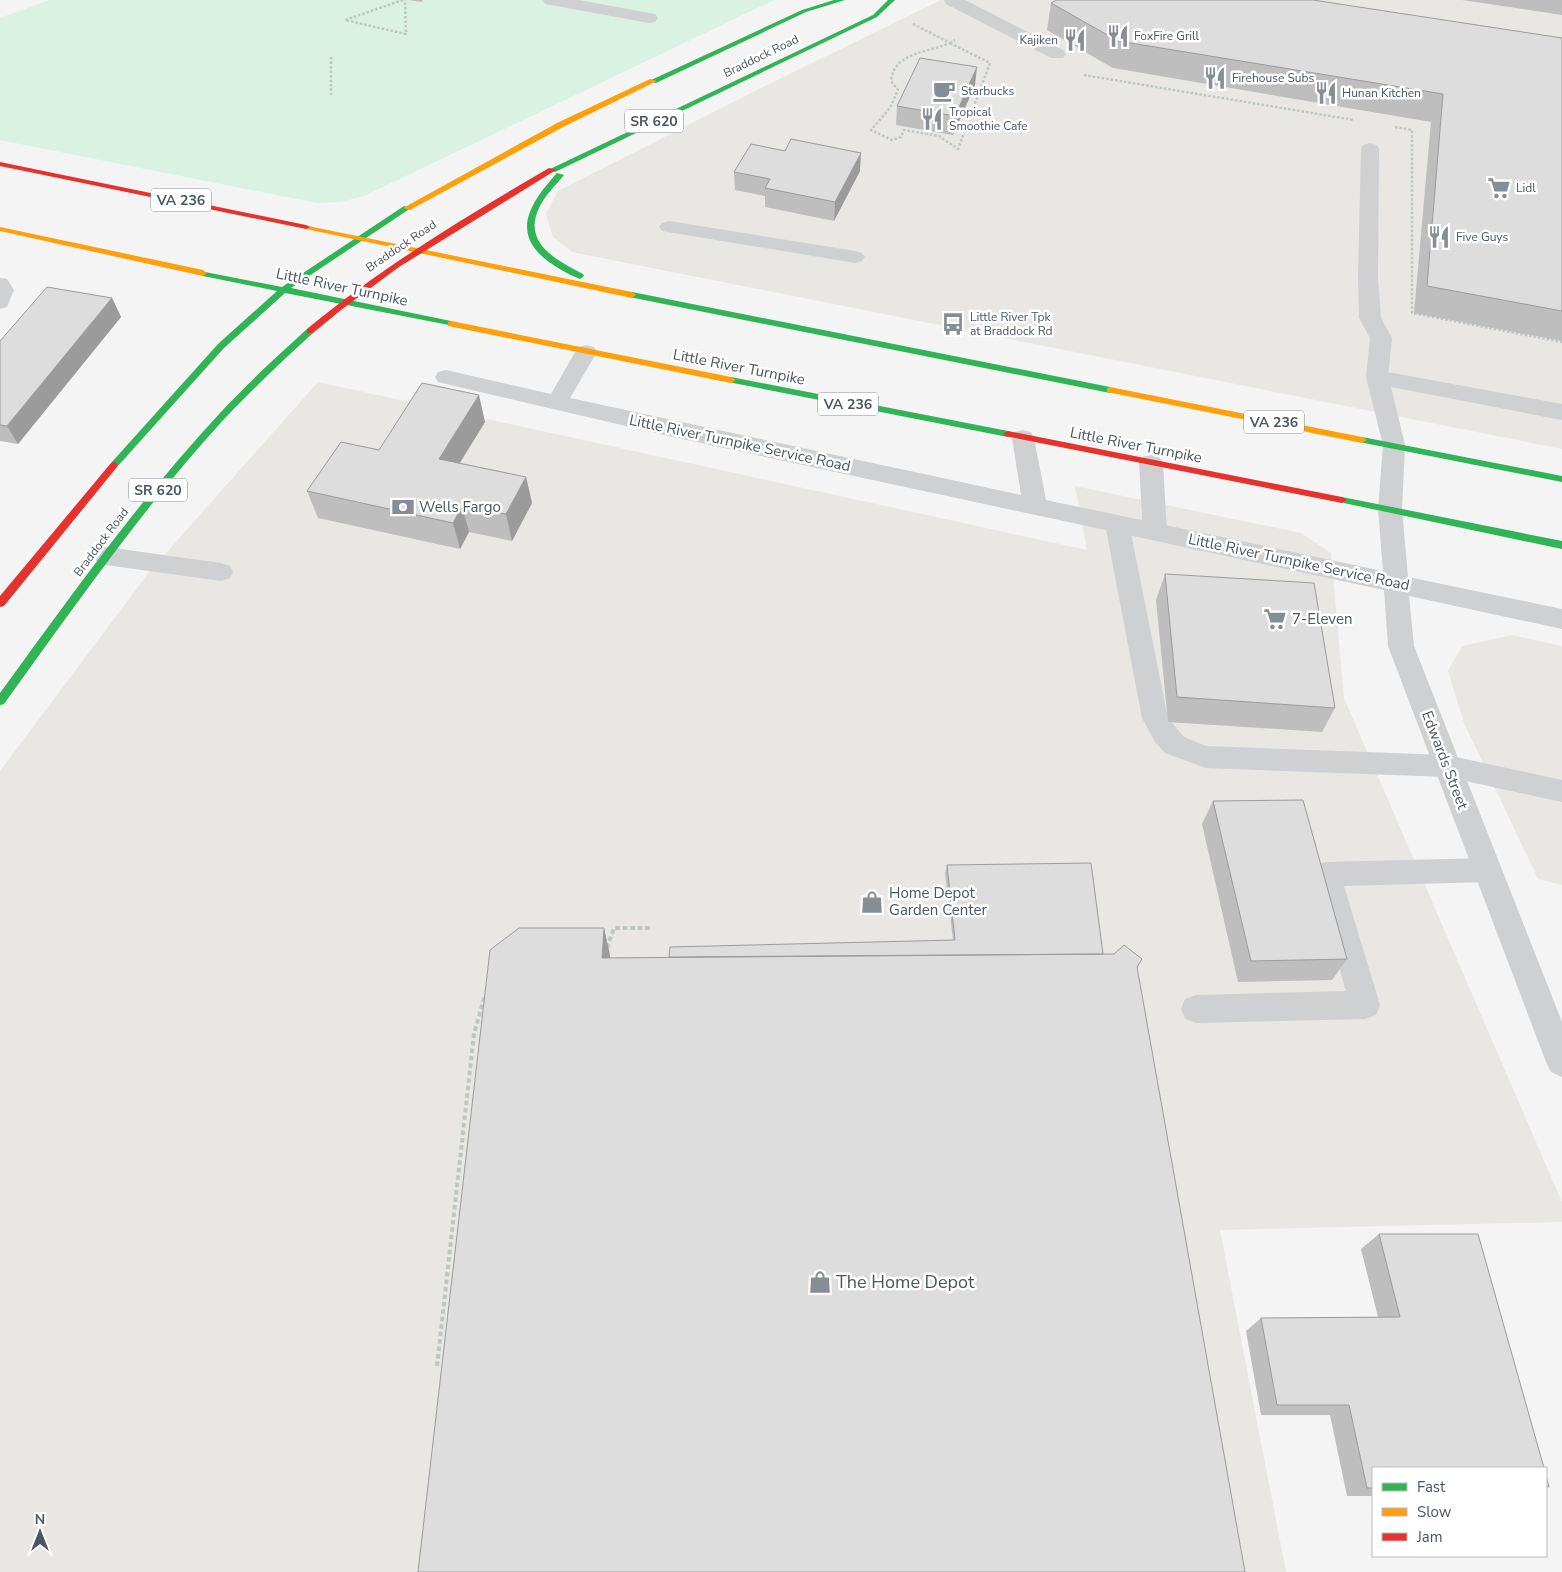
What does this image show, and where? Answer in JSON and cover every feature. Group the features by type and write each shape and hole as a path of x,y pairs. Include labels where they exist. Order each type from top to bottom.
{"main road":[{"name":"Braddock Road","path":"0,603 134,441 221,346 283,290 392,216 560,125 804,11 842,0"},
{"name":"Braddock Road","path":"0,701 106,556 176,467 227,410 298,341 342,303 475,215 565,163 876,16 892,0"},
{"path":"593,150 544,189 533,205 528,219 531,236 537,247 550,259 576,274 623,292"},
{"name":"VA 236","path":"0,164 362,237 823,334 1562,479"},
{"name":"Little River Turnpike","path":"0,229 342,303 1390,509 1562,545"}],"street":[{"path":"551,0 648,18"},
{"path":"952,0 1057,54"},
{"path":"1370,150 1368,278 1370,318 1381,338 1377,377 1394,445"},
{"path":"669,227 855,257"},
{"path":"0,284 4,290 0,302"},
{"path":"558,402 586,352"},
{"name":"Little River Turnpike Service Road","path":"446,377 1562,619"},
{"path":"1377,377 1562,412"},
{"path":"1024,438 1035,506"},
{"name":"Edwards Street","path":"1394,445 1390,509 1401,646 1562,1062"},
{"path":"1151,463 1155,532"},
{"path":"1117,524 1155,718 1164,738 1179,750 1206,757 1447,766 1562,791"},
{"path":"106,556 221,572"},
{"path":"1196,1009 1365,1005 1326,874 1488,870"}],"path":[{"path":"404,0 406,34 345,20 404,0"},
{"path":"908,21 950,42 990,63 958,150 939,136 904,130 901,137 892,140 871,130 890,108 898,90 891,81 894,64 901,58 936,49 950,42 995,22"},
{"path":"330,95 331,57"},
{"path":"1078,74 1354,120"},
{"path":"1393,127 1412,130 1412,313 1562,342"},
{"path":"598,947 608,948 614,928 650,928"},
{"path":"436,1366 474,1034 486,990"}],"shaded area":[{"path":"941,0 1562,0 1562,449 572,252 553,237 546,214 558,191 757,90"},
{"path":"318,382 1087,550 1075,486 1301,533 1331,553 1344,698 1562,1202 1562,1222 1220,1230 1286,1572 0,1572 0,771 150,571"},
{"path":"1512,635 1562,646 1562,885 1538,879 1464,723 1448,671 1462,646"}],"green space":[{"path":"49,0 774,0 364,196 341,202 317,203 0,140 0,18"}],"building":[{"path":"1057,0 1313,0 1562,38 1562,311 1427,286 1443,94 1118,41 1051,3"},
{"path":"920,58 977,67 955,116 897,106"},
{"path":"791,139 861,153 835,202 765,188 770,179 734,172 751,144 785,151"},
{"path":"47,287 112,298 7,426 0,425 0,341"},
{"path":"422,383 479,395 439,459 526,477 506,514 462,506 453,523 307,491 341,442 379,450"},
{"path":"1165,574 1314,583 1335,708 1177,697"},
{"path":"1303,800 1347,959 1251,961 1213,801"},
{"path":"1091,863 1103,954 669,957 670,947 955,940 947,865"},
{"name":"The Home Depot","path":"519,928 604,928 602,958 1114,954 1124,945 1142,959 1137,967 1245,1572 418,1572 490,950"},
{"path":"1379,1234 1478,1234 1544,1467 1372,1467 1372,1488 1367,1488 1349,1405 1277,1405 1261,1318 1400,1317"}],"traffic: fast":[{"path":"653,81 804,11 842,0"},
{"path":"552,170 875,16 892,0"},
{"path":"560,175 545,191 536,206 531,220 531,233 536,244 546,255 580,276"},
{"path":"114,465 221,346 283,290 407,208"},
{"path":"203,273 451,324"},
{"path":"632,295 1110,390"},
{"path":"0,701 107,555 183,460 265,372 310,331"},
{"path":"731,380 1008,434"},
{"path":"1362,440 1562,479"},
{"path":"1342,500 1562,545"}],"traffic: slow":[{"path":"407,208 560,125 653,81"},
{"path":"306,227 632,295"},
{"path":"0,229 203,273"},
{"path":"451,324 731,380"},
{"path":"1110,390 1362,440"}],"traffic: jam":[{"path":"0,164 306,227"},
{"path":"310,331 367,286 427,245 552,170"},
{"path":"1008,434 1342,500"},
{"path":"0,603 114,465"}],"place":[{"name":"FoxFire Grill","path":"1118,36"},
{"name":"Kajiken","path":"1075,40"},
{"name":"Firehouse Subs","path":"1215,78"},
{"name":"Starbucks","path":"944,91"},
{"name":"Hunan Kitchen","path":"1326,93"},
{"name":"Tropical Smoothie Cafe","path":"932,119"},
{"name":"Lidl","path":"1499,188"},
{"name":"Five Guys","path":"1439,237"},
{"name":"Little River Tpk at Braddock Rd","path":"953,324"},
{"name":"Wells Fargo","path":"403,507"},
{"name":"7-Eleven","path":"1275,619"},
{"name":"Home Depot Garden Center","path":"872,902"},
{"name":"The Home Depot","path":"820,1282"}]}
